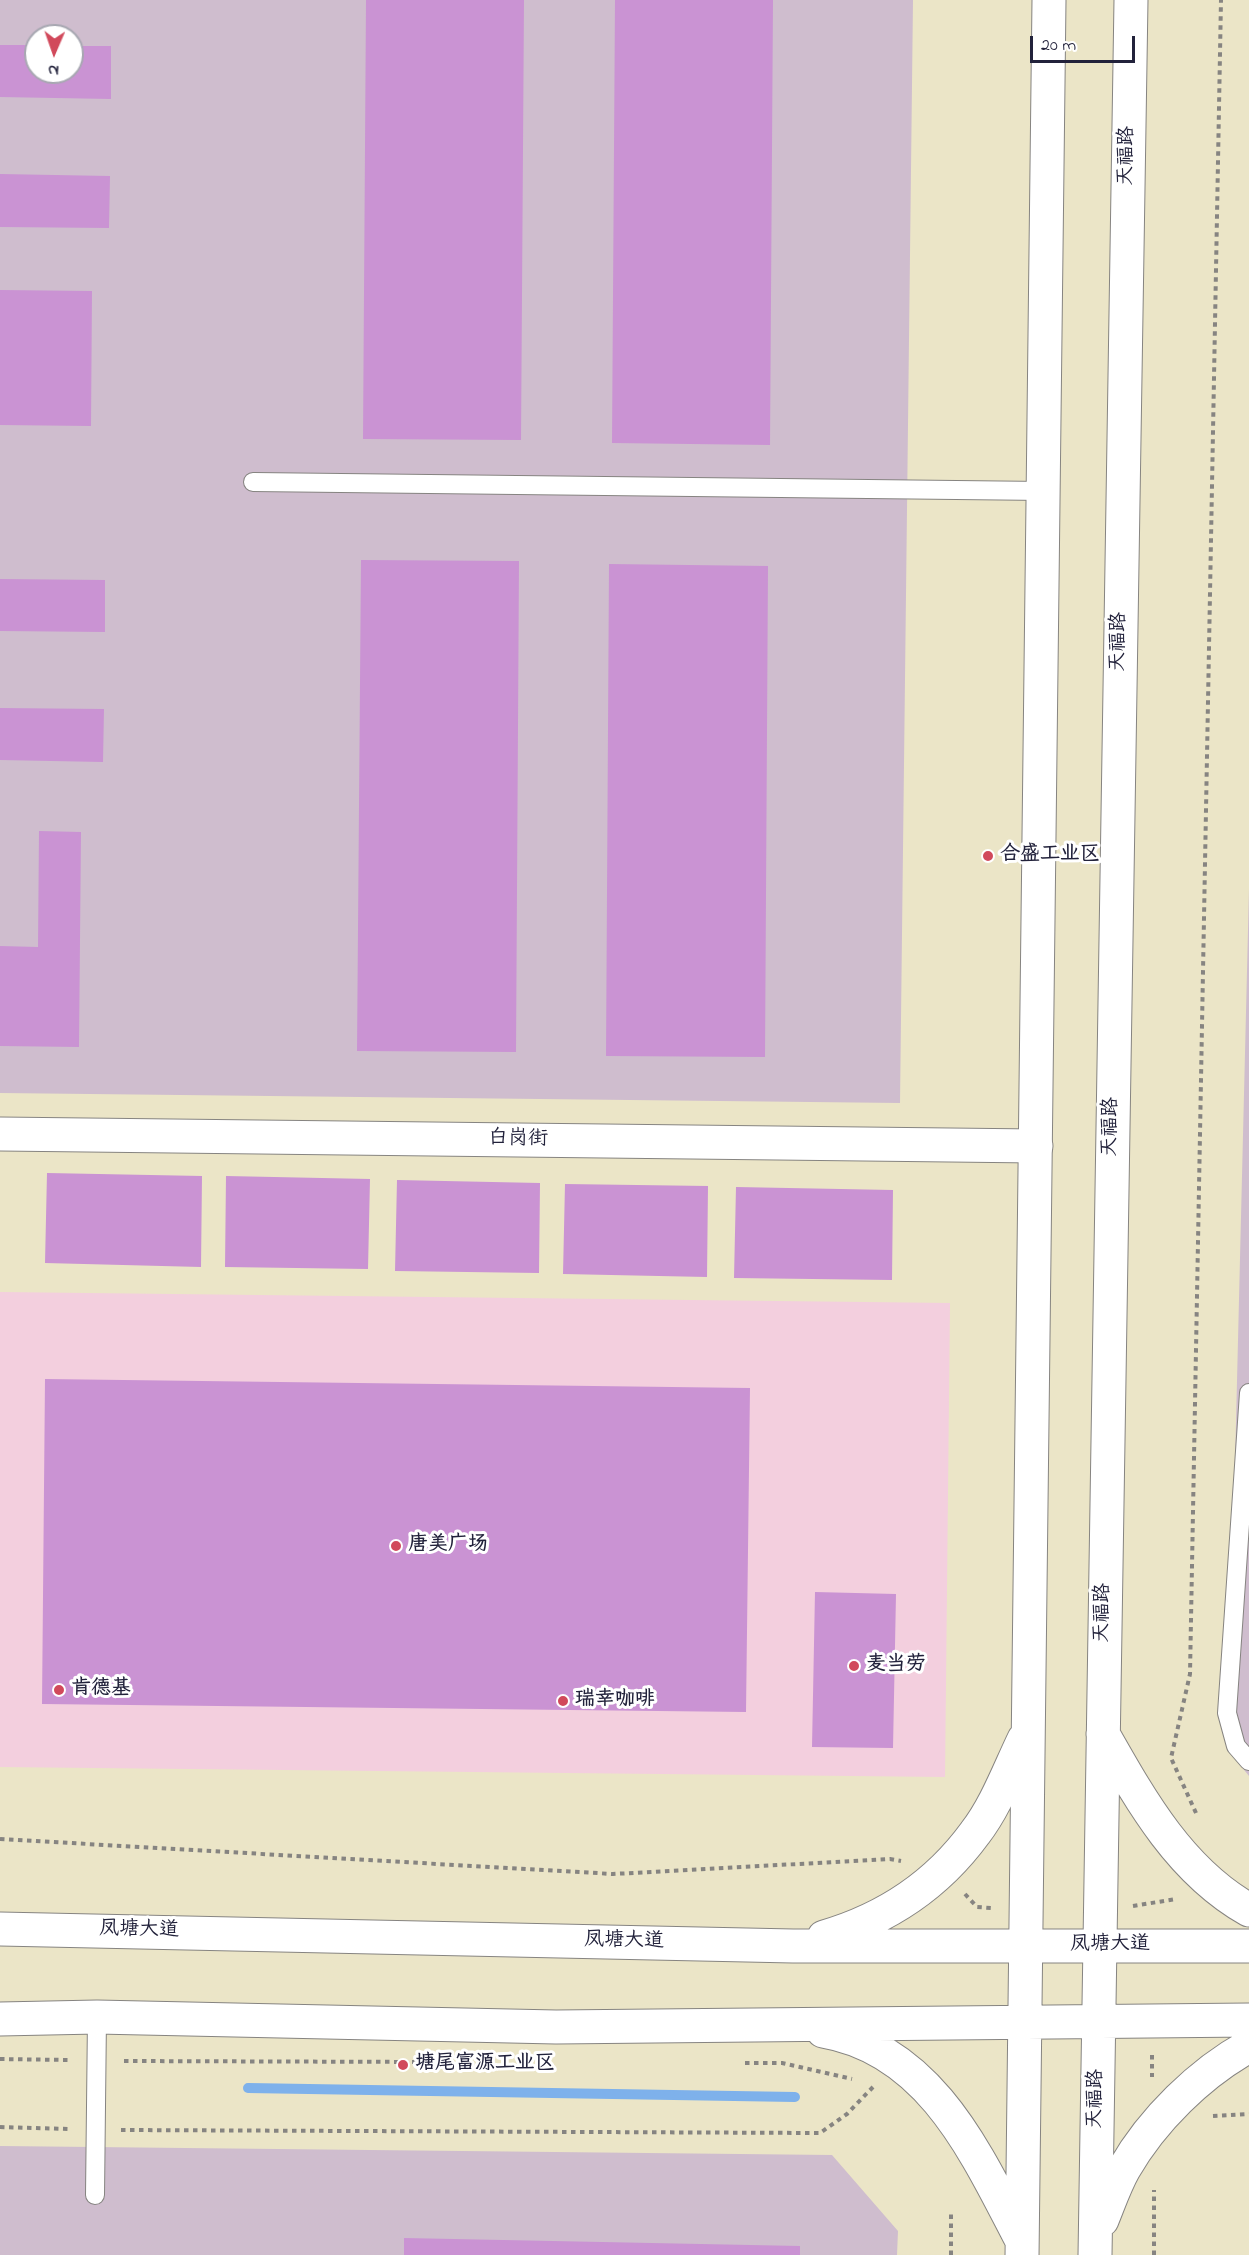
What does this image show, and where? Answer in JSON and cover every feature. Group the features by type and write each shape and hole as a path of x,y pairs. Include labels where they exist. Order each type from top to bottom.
{"main road":[{"path":"1022,2248 1049,0"},
{"name":"天福路","path":"1095,2245 1131,0"},
{"name":"白岗街","path":"0,1134 1036,1146"},
{"path":"793,1946 854,1928 904,1903 945,1870 977,1832 1028,1730"},
{"path":"1102,1733 1163,1832 1192,1867 1230,1899 1249,1910"},
{"name":"凤塘大道","path":"0,1929 793,1946 1249,1946"},
{"path":"0,2019 97,2017 556,2027 771,2023 1249,2020"},
{"path":"771,2023 842,2034 888,2055 914,2074 948,2110 976,2154 1022,2248"},
{"path":"1095,2245 1124,2169 1155,2126 1192,2088 1231,2056 1249,2046"}],"lane":[{"path":"253,482 1044,491"},
{"path":"1249,1393 1227,1713 1236,1746 1249,1761"},
{"path":"95,2195 97,2017"}],"path":[{"path":"1201,1819 1171,1758 1190,1674 1221,0"},
{"path":"0,1839 613,1874 890,1859 945,1870 977,1907 1026,1909"},
{"path":"1099,1911 1176,1899"},
{"path":"0,2059 439,2062"},
{"path":"735,2062 782,2063 855,2080"},
{"path":"0,2127 96,2130 820,2133 847,2114 876,2085 866,2082"},
{"path":"951,2212 951,2255"}],"shaded area":[{"path":"0,0 913,0 900,1103 0,1093"},
{"path":"1249,889 1249,1776 1228,1750"},
{"name":"唐美广场","path":"0,1292 950,1303 945,1777 0,1767"},
{"path":"0,2146 832,2155 898,2231 897,2255 0,2255"}],"building":[{"path":"366,0 524,0 521,440 363,439"},
{"path":"615,0 773,0 770,445 612,443"},
{"path":"0,45 24,45 24,84 84,84 84,46 111,46 111,99 0,97"},
{"path":"0,174 110,176 109,228 0,227"},
{"path":"0,290 92,291 91,426 0,425"},
{"path":"361,560 519,561 516,1052 357,1051"},
{"path":"609,564 768,566 765,1057 606,1056"},
{"path":"0,579 105,580 105,632 0,631"},
{"path":"0,708 104,709 103,762 0,760"},
{"path":"39,831 81,832 79,1047 0,1046 0,946 38,947"},
{"path":"47,1173 202,1176 201,1267 45,1263"},
{"path":"226,1176 370,1179 368,1269 225,1267"},
{"path":"397,1180 540,1183 539,1273 395,1271"},
{"path":"565,1184 708,1186 707,1277 563,1274"},
{"path":"736,1187 893,1190 892,1280 734,1278"},
{"name":"唐美广场","path":"45,1379 750,1388 746,1712 42,1704"},
{"path":"815,1592 896,1594 893,1748 812,1747"},
{"path":"404,2238 800,2246 800,2255 404,2255"}],"waterway":[{"path":"248,2088 795,2097"}],"place":[{"name":"合盛工业区","path":"988,856"},
{"name":"唐美广场","path":"396,1546"},
{"name":"麦当劳","path":"854,1666"},
{"name":"肯德基","path":"59,1690"},
{"name":"瑞幸咖啡","path":"563,1701"},
{"name":"塘尾富源工业区","path":"403,2065"}]}
